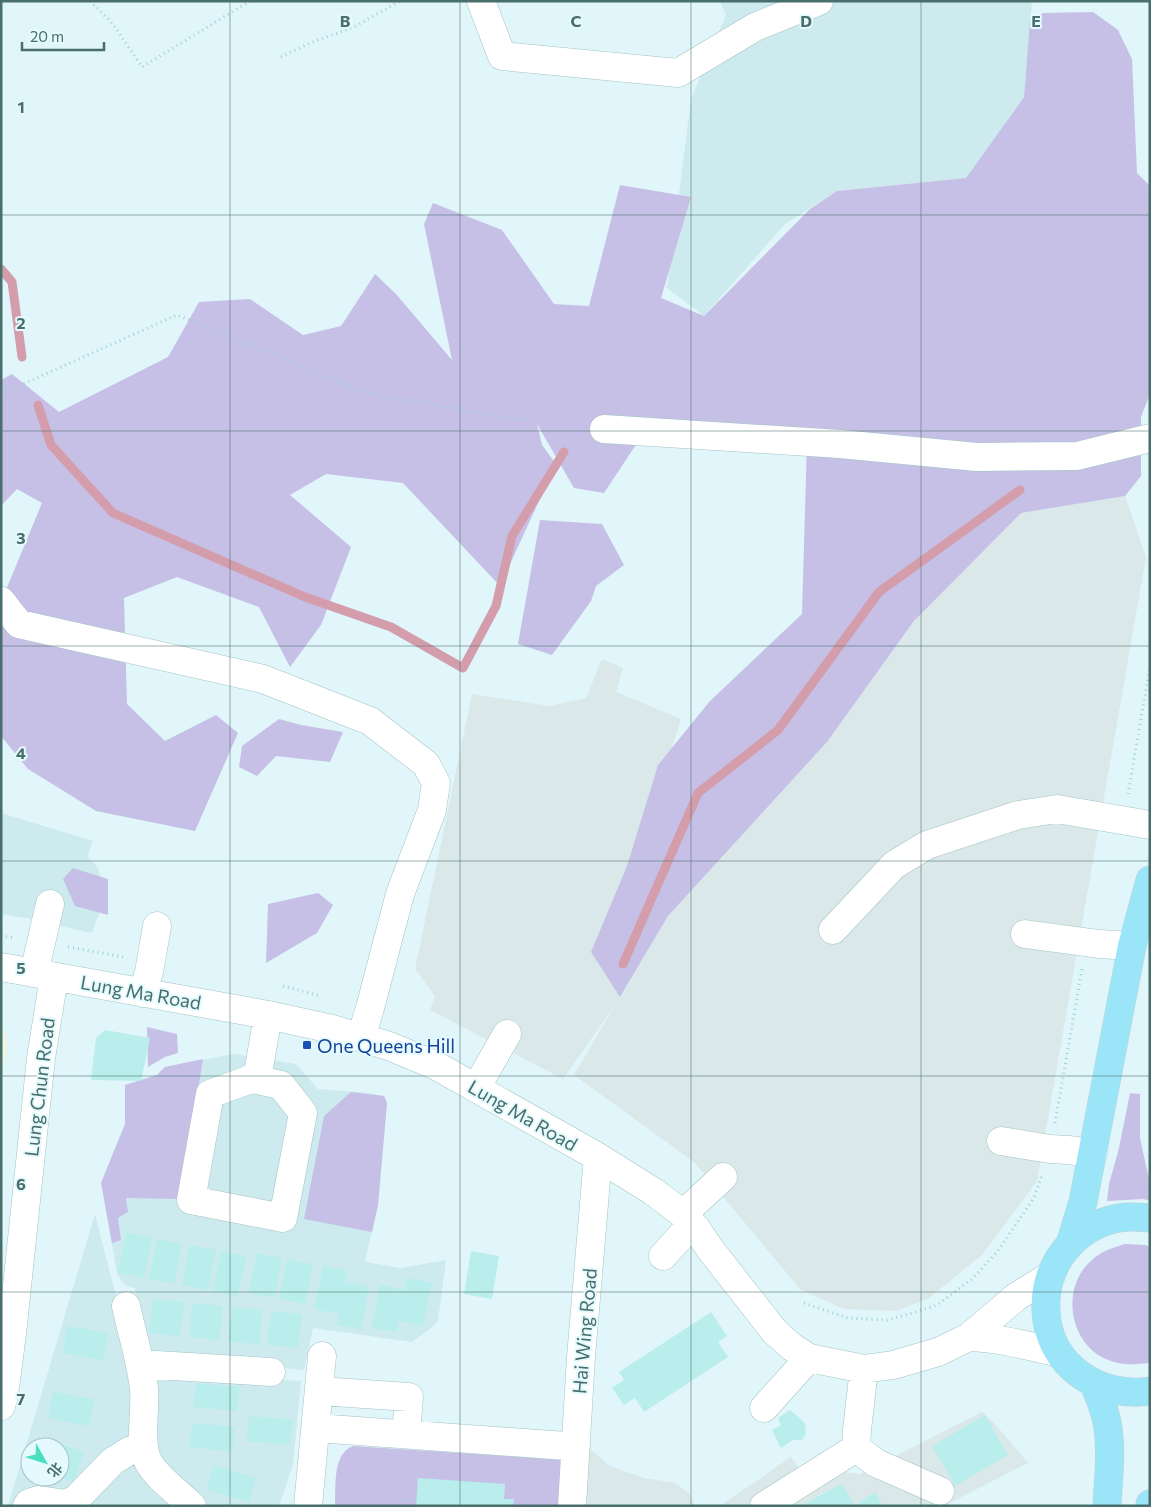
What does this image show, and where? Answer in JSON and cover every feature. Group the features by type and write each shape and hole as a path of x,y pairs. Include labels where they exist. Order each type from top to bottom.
{"main road":[{"path":"1070,1244 1083,1202 1132,946 1150,880"},
{"path":"1150,1218 1136,1216 1121,1217 1094,1226 1081,1234 1060,1256 1051,1275 1046,1294 1046,1312 1052,1338 1059,1353 1076,1372 1094,1384 1108,1389 1137,1393 1150,1391"},
{"path":"1094,1384 1108,1428 1110,1451 1107,1506"}],"street":[{"path":"481,1 502,56 678,73 756,27 819,1"},
{"path":"604,429 840,444 977,457 1077,456 1150,438"},
{"path":"1,602 19,624 263,678 370,721 426,764 436,783 432,810 400,894 370,1008 360,1036"},
{"path":"832,930 894,865 927,844 1018,815 1057,809 1150,825"},
{"name":"Lung Chun Road","path":"1,1406 12,1334 42,1050 44,975 50,904"},
{"path":"143,992 149,972 157,926"},
{"path":"1025,934 1099,944 1132,946"},
{"name":"Lung Ma Road","path":"1,967 268,1015 332,1029 389,1046 434,1065 598,1157 654,1192 688,1219 775,1332 792,1347 809,1358 864,1369 893,1365 938,1352 969,1337 1016,1297 1051,1275"},
{"path":"257,1080 268,1015"},
{"path":"476,1088 507,1034"},
{"path":"251,1080 257,1080 280,1085 303,1113 283,1218 191,1200 210,1094 251,1080"},
{"path":"1001,1141 1050,1149 1093,1153"},
{"name":"Hai Wing Road","path":"572,1506 581,1357 598,1157"},
{"path":"663,1256 688,1219 723,1177"},
{"path":"126,1306 145,1392 144,1446 147,1459 157,1473 192,1506"},
{"path":"969,1337 1025,1344 1059,1353"},
{"path":"308,1506 322,1356"},
{"path":"764,1408 809,1358"},
{"path":"140,1364 271,1372"},
{"path":"856,1448 864,1369"},
{"path":"319,1391 409,1397 406,1434"},
{"path":"316,1428 566,1446 576,1445"},
{"path":"27,1506 29,1503 39,1500 66,1504 76,1499 113,1461 129,1451 144,1446"},
{"path":"856,1448 876,1463 940,1491"},
{"path":"764,1506 856,1448"}],"path":[{"path":"90,1 113,24 142,67 250,1"},
{"path":"281,58 310,43 354,27 400,1"},
{"path":"1,394 178,315 367,393 511,418 534,420"},
{"path":"1128,797 1150,668"},
{"name":"Lung Ma Road","path":"65,946 133,958"},
{"path":"1055,1124 1082,966"},
{"path":"282,986 328,998"},
{"path":"804,1303 848,1318 887,1320 937,1305 972,1279 997,1252 1034,1198 1043,1172"},
{"path":"395,1499 416,1500"}],"shaded area":[{"path":"720,1 1032,1 1024,97 966,178 837,191 785,224 704,316 667,288 691,99 726,15"},
{"path":"1093,12 1118,30 1132,59 1137,173 1150,186 1150,394 1141,417 1141,476 1125,496 1021,513 914,621 827,742 668,916 620,997 591,952 627,866 658,765 710,701 802,614 807,442 645,431 604,493 574,488 537,424 542,445 556,464 500,586 403,483 326,474 290,495 351,547 321,625 290,667 259,607 177,577 124,598 127,704 165,741 216,715 238,733 195,831 96,811 28,769 1,736 1,602 42,503 17,489 1,506 1,380 12,374 59,412 168,357 199,302 250,299 303,335 341,326 375,274 396,294 452,360 424,224 433,203 502,230 554,304 589,306 620,185 691,197 661,298 704,316 810,209 837,191 966,178 1024,97 1030,21 1043,13"},
{"path":"1125,496 1146,557 1037,1181 982,1255 929,1298 897,1311 844,1309 800,1289 694,1162 574,1075 615,1005 563,1079 430,1010 435,996 415,969 472,694 549,706 586,698 602,659 623,668 616,692 681,719 657,795 621,996 668,916 827,742 923,609 1021,513"},
{"path":"540,520 602,524 624,565 596,586 591,601 552,655 518,644"},
{"path":"279,719 301,725 343,732 330,762 276,756 257,776 239,767 242,746"},
{"path":"1,813 93,841 87,857 97,866 101,877 100,910 92,933 1,914"},
{"path":"73,868 108,879 108,915 75,906 63,879"},
{"path":"318,893 333,905 317,933 266,963 268,904"},
{"path":"1,1019 7,1043 1,1083"},
{"path":"147,1027 177,1034 178,1053 165,1057 148,1067"},
{"name":"One Queens Hill","path":"234,1054 296,1064 318,1089 384,1096 387,1103 378,1205 365,1262 401,1268 446,1260 438,1321 412,1342 313,1328 304,1370 145,1354 135,1288 128,1287 122,1282 117,1273 101,1183 125,1124 125,1085 157,1075 165,1067"},
{"path":"203,1059 180,1199 126,1198 128,1212 118,1218 121,1240 112,1243 101,1183 125,1124 125,1085 157,1075 165,1067"},
{"path":"351,1092 384,1096 387,1103 378,1205 372,1232 304,1219 324,1116"},
{"path":"1130,1093 1140,1094 1140,1138 1150,1184 1150,1201 1143,1199 1107,1201 1109,1184 1119,1148"},
{"path":"95,1214 135,1371 155,1370 301,1381 293,1465 279,1506 8,1506 20,1466 20,1487 70,1487 70,1437 29,1437"},
{"path":"1125,1244 1150,1247 1149,1363 1121,1364 1097,1354 1086,1344 1078,1331 1074,1317 1072,1302 1075,1287 1081,1273 1099,1255 1111,1248"},
{"path":"982,1412 996,1425 1028,1463 944,1506 720,1506 791,1457 815,1490 845,1472 860,1474"},
{"path":"353,1446 565,1460 561,1506 335,1506 338,1463 346,1450"},
{"path":"587,1446 610,1466 644,1478 675,1483 690,1494 695,1506 586,1506"}],"building":[{"path":"105,1030 150,1038 141,1081 91,1080 96,1038"},
{"path":"126,1233 152,1238 144,1278 118,1273"},
{"path":"157,1239 182,1244 174,1284 149,1279"},
{"path":"190,1245 216,1250 208,1290 182,1285"},
{"path":"221,1251 246,1256 238,1296 213,1291"},
{"path":"471,1251 499,1256 492,1299 464,1294"},
{"path":"257,1253 282,1258 274,1298 249,1293"},
{"path":"287,1259 313,1264 305,1304 279,1299"},
{"path":"323,1266 347,1270 345,1282 369,1286 361,1329 337,1325 339,1314 314,1309"},
{"path":"407,1278 432,1283 423,1326 399,1321 397,1332 372,1328 380,1285 405,1290"},
{"path":"153,1299 184,1302 180,1336 149,1333"},
{"path":"192,1303 223,1306 219,1340 189,1337"},
{"path":"232,1307 262,1310 259,1345 228,1341"},
{"path":"271,1311 302,1314 298,1348 267,1345"},
{"path":"711,1312 727,1336 718,1342 728,1357 644,1412 635,1398 624,1405 612,1388 624,1380 619,1372"},
{"path":"67,1326 108,1333 104,1360 63,1353"},
{"path":"196,1383 240,1387 236,1411 193,1407"},
{"path":"53,1392 94,1399 89,1426 48,1418"},
{"path":"790,1410 805,1423 806,1434 802,1440 793,1440 781,1448 772,1430 781,1425 778,1418"},
{"path":"985,1415 1008,1455 955,1486 932,1446"},
{"path":"249,1416 293,1420 290,1445 246,1441"},
{"path":"192,1423 235,1427 232,1452 189,1447"},
{"path":"70,1447 84,1452 74,1482 70,1481"},
{"path":"214,1465 256,1478 249,1502 207,1490"},
{"path":"418,1478 505,1484 504,1499 514,1499 513,1506 416,1506"},
{"path":"842,1484 855,1505 876,1492 882,1506 800,1506"}],"waterway":[{"path":"1,269 12,282 22,357"},
{"path":"38,405 51,445 113,513 305,597 391,627 463,668 496,606 512,536 564,452"},
{"path":"623,964 698,793 778,730 879,592 1020,490"}],"place":[{"name":"One Queens Hill","path":"307,1045"}]}
